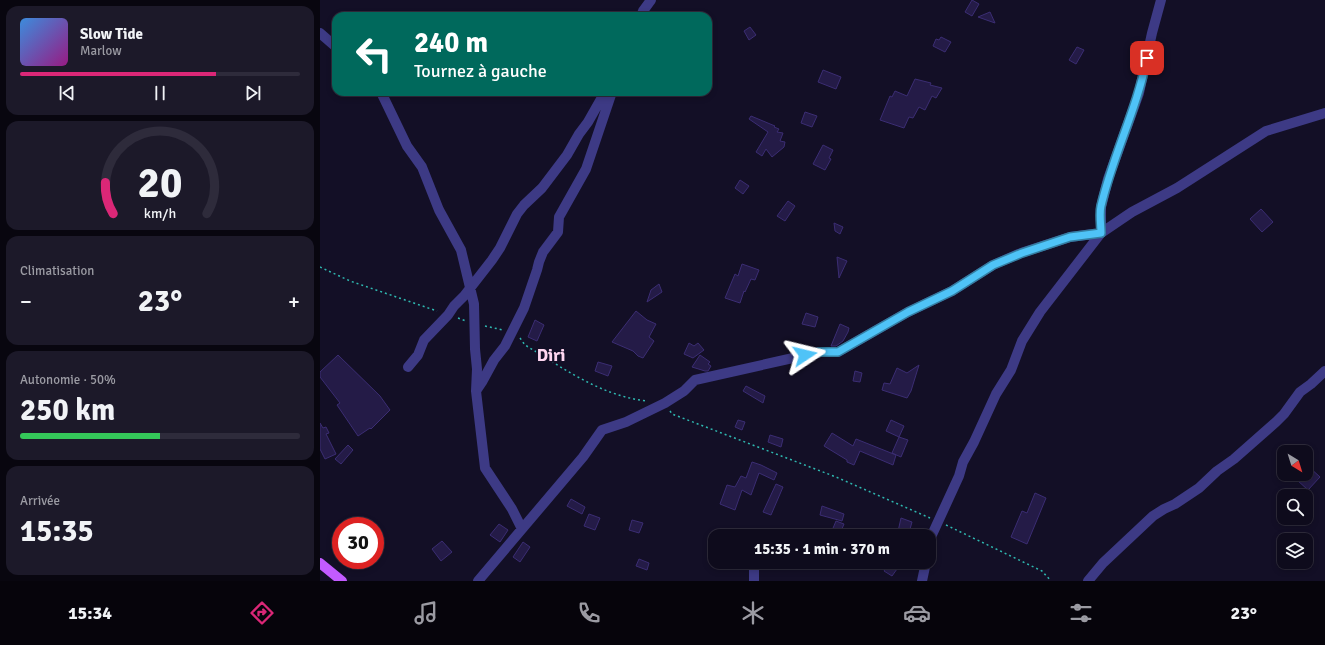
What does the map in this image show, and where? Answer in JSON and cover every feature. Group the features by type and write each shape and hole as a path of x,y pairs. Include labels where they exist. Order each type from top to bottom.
{"main road":[{"path":"320,564 342,581"}],"street":[{"path":"643,12 651,0"},
{"path":"1101,233 1101,207 1111,172 1139,93 1161,0"},
{"path":"320,33 332,44"},
{"path":"383,96 408,146 422,167 439,210 458,244 474,304 476,324 476,391 485,468 512,509 522,529"},
{"path":"408,367 418,355 424,340 448,315 492,260 524,205 542,188 567,155 603,96"},
{"path":"476,391 494,360 505,346 524,308 537,270 538,262 543,252 558,232 559,217 586,169 611,96"},
{"path":"935,529 963,462 996,394 1011,370 1022,341 1040,312 1101,233 1132,212 1177,188 1266,131 1325,113"},
{"path":"478,581 583,457 602,430 626,422 665,403 684,391 696,380 820,352 838,352 908,312 952,291 993,265 1022,253 1070,237 1101,233"},
{"path":"1088,581 1103,563 1153,516 1199,488 1217,471 1234,459 1272,426 1284,414 1300,392 1325,371"},
{"path":"754,569 754,581"},
{"path":"922,581 925,569"}],"path":[{"path":"320,267 350,281 476,324 501,330 513,329 525,345 592,385 630,399 665,403 672,414 836,477 938,522 1042,571 1051,581"}],"building":[{"path":"972,0 979,4 972,16 965,12"},
{"path":"990,12 995,23 978,17"},
{"path":"750,27 756,35 749,40 744,31"},
{"path":"941,37 951,42 945,52 933,46 936,39 939,40"},
{"path":"1077,47 1084,50 1076,64 1069,60"},
{"path":"823,70 841,77 836,89 818,82"},
{"path":"915,79 931,83 930,85 942,88 936,98 932,96 925,110 919,107 913,118 909,117 904,128 880,120 890,96 892,97 895,91 907,96"},
{"path":"805,112 817,116 812,127 801,123"},
{"path":"751,116 775,126 774,127 779,129 777,132 783,133 780,141 785,142 784,147 772,157 766,149 762,156 756,152 768,132 749,119"},
{"path":"823,145 833,150 829,158 831,159 825,170 813,164"},
{"path":"740,180 749,186 743,194 735,188"},
{"path":"788,201 795,206 785,221 777,216"},
{"path":"1261,209 1273,222 1262,232 1250,219"},
{"path":"834,223 843,227 840,234 835,231"},
{"path":"837,257 847,261 839,278"},
{"path":"742,264 759,270 755,280 751,279 745,292 744,291 740,303 725,298 735,274 738,276"},
{"path":"659,284 662,292 647,302 651,290"},
{"path":"636,311 647,320 656,324 649,337 654,341 643,358 638,356 633,351 612,342"},
{"path":"806,313 818,317 815,327 802,324"},
{"path":"535,320 544,325 537,341 528,337"},
{"path":"840,324 849,328 848,332 843,341 836,346 831,346"},
{"path":"689,343 694,346 698,343 704,350 693,358 684,354"},
{"path":"338,355 380,396 390,410 371,429 370,428 358,436 337,405 340,403 320,377 320,372"},
{"path":"700,355 710,362 708,364 711,366 708,371 692,367"},
{"path":"598,362 612,366 608,376 595,371"},
{"path":"919,365 911,391 907,398 882,390 884,383 890,384 897,368 907,373"},
{"path":"855,371 862,373 860,382 853,381"},
{"path":"746,386 765,396 763,403 743,391"},
{"path":"738,420 745,422 742,430 735,427"},
{"path":"891,420 904,426 899,437 886,431"},
{"path":"320,423 323,428 326,427 329,433 326,434 336,454 325,459 320,449"},
{"path":"832,433 853,446 856,439 896,455 893,465 860,451 854,465 847,462 847,460 824,446"},
{"path":"770,435 783,439 781,447 768,442"},
{"path":"899,437 908,440 901,457 892,453"},
{"path":"348,445 353,450 341,464 335,459"},
{"path":"752,462 777,473 774,480 759,473 751,495 742,490 735,510 720,504 727,485 735,487 741,476 746,478"},
{"path":"1313,471 1320,477 1309,489 1307,489 1298,481 1313,481"},
{"path":"776,484 783,487 771,515 763,512"},
{"path":"1035,493 1046,498 1027,544 1011,537 1022,511 1027,513"},
{"path":"571,499 585,507 582,514 567,506"},
{"path":"822,506 844,514 842,521 820,515"},
{"path":"589,514 600,518 595,530 584,526"},
{"path":"901,518 912,522 910,529 899,529"},
{"path":"632,520 643,523 639,533 629,530"},
{"path":"836,521 844,524 842,529 833,529"},
{"path":"499,524 508,530 500,542 490,535"},
{"path":"442,541 452,552 441,561 432,549"},
{"path":"523,542 530,547 520,562 513,557"},
{"path":"639,559 649,563 647,570 636,566"},
{"path":"885,569 897,569 892,576 884,571"}],"district":[{"name":"Diri","path":"551,355"}],"route":[{"path":"805,355 820,352 838,352 908,312 952,291 993,265 1022,253 1070,237 1101,233 1101,207 1108,179 1130,122 1146,67 1147,58"}]}
